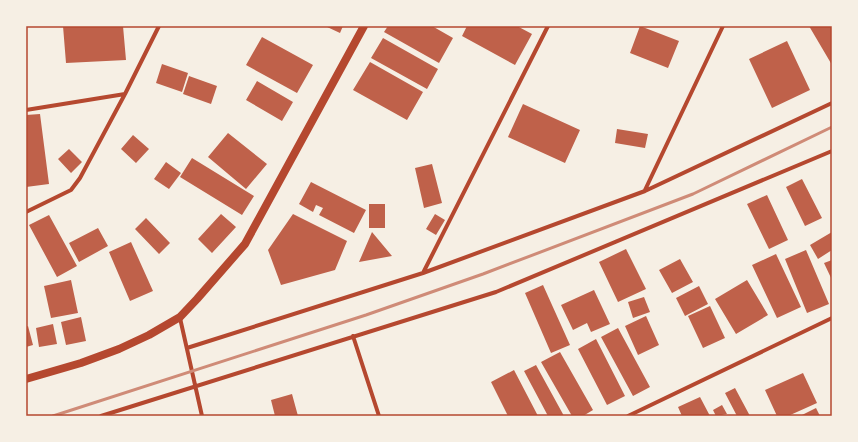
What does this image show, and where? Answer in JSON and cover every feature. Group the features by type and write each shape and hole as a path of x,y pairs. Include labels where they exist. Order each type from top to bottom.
{"main road":[{"path":"26,379 81,363 119,349 149,335 180,317 245,244 364,26"}],"street":[{"path":"26,212 70,190 80,178 159,26"},
{"path":"423,273 548,26"},
{"path":"645,190 723,26"},
{"path":"26,110 125,94"},
{"path":"187,348 423,273 645,190 832,103"},
{"path":"101,416 496,292 832,151"},
{"path":"180,317 202,416"},
{"path":"628,416 832,318"},
{"path":"353,336 379,416"}],"building":[{"path":"63,26 123,26 126,60 66,63"},
{"path":"325,26 343,26 340,33"},
{"path":"388,26 432,26 453,38 439,63 384,32"},
{"path":"467,26 517,26 532,34 515,65 462,36"},
{"path":"640,26 679,41 668,68 630,53"},
{"path":"809,26 832,26 832,65"},
{"path":"262,37 313,65 297,93 246,65"},
{"path":"383,38 438,69 427,89 371,58"},
{"path":"787,41 810,90 772,108 749,59"},
{"path":"370,62 423,92 407,120 353,90"},
{"path":"162,64 188,73 182,92 156,83"},
{"path":"189,76 217,86 211,104 183,94"},
{"path":"257,81 293,102 282,121 246,100"},
{"path":"523,104 580,130 565,163 508,137"},
{"path":"40,114 49,184 26,187 26,115"},
{"path":"617,129 648,134 645,148 615,143"},
{"path":"228,133 267,164 246,189 208,157"},
{"path":"133,135 149,149 136,163 121,149"},
{"path":"69,149 82,162 71,173 58,159"},
{"path":"192,158 254,196 242,215 180,177"},
{"path":"166,162 181,173 169,189 154,179"},
{"path":"432,164 442,203 424,208 415,168"},
{"path":"802,179 822,218 805,226 786,187"},
{"path":"311,182 366,210 354,233 319,215 323,208 316,205 313,212 299,204"},
{"path":"767,195 788,240 769,249 747,204"},
{"path":"369,204 385,204 385,228 369,228"},
{"path":"221,214 236,227 212,253 198,239"},
{"path":"293,214 347,241 335,270 281,285 268,250"},
{"path":"435,214 445,220 436,235 426,229"},
{"path":"49,215 77,266 57,277 29,225"},
{"path":"146,218 170,243 159,254 135,229"},
{"path":"98,228 108,246 79,262 69,243"},
{"path":"372,232 392,256 359,262"},
{"path":"832,232 832,250 818,259 810,245"},
{"path":"131,242 153,291 130,301 109,252"},
{"path":"626,249 646,289 618,302 599,262"},
{"path":"806,250 829,304 807,313 785,259"},
{"path":"776,254 801,307 777,318 752,265"},
{"path":"680,259 693,282 672,293 659,270"},
{"path":"832,260 832,280 824,263"},
{"path":"71,280 78,313 51,318 44,286"},
{"path":"747,280 768,315 736,334 715,299"},
{"path":"543,285 570,345 551,353 525,293"},
{"path":"699,286 708,304 685,316 676,298"},
{"path":"594,290 610,324 591,332 587,323 573,330 561,305"},
{"path":"644,297 650,312 633,318 628,302"},
{"path":"710,306 725,338 703,348 688,316"},
{"path":"646,316 659,345 638,355 625,326"},
{"path":"81,317 86,341 66,345 61,322"},
{"path":"53,324 57,344 39,347 36,328"},
{"path":"28,326 33,345 26,347 26,327"},
{"path":"618,328 650,387 633,396 601,337"},
{"path":"596,339 625,396 607,405 578,349"},
{"path":"560,352 593,410 583,416 572,416 541,362"},
{"path":"536,365 564,416 548,416 524,371"},
{"path":"514,370 538,416 508,416 491,382"},
{"path":"803,373 817,403 788,416 777,416 765,390"},
{"path":"735,388 750,416 737,416 725,393"},
{"path":"292,394 298,416 275,416 271,400"},
{"path":"700,397 710,416 682,416 678,407"},
{"path":"722,405 727,414 716,416 713,410"},
{"path":"816,408 820,416 800,416"}],"railway":[{"path":"53,416 366,315 483,274 693,194 832,127"}]}
